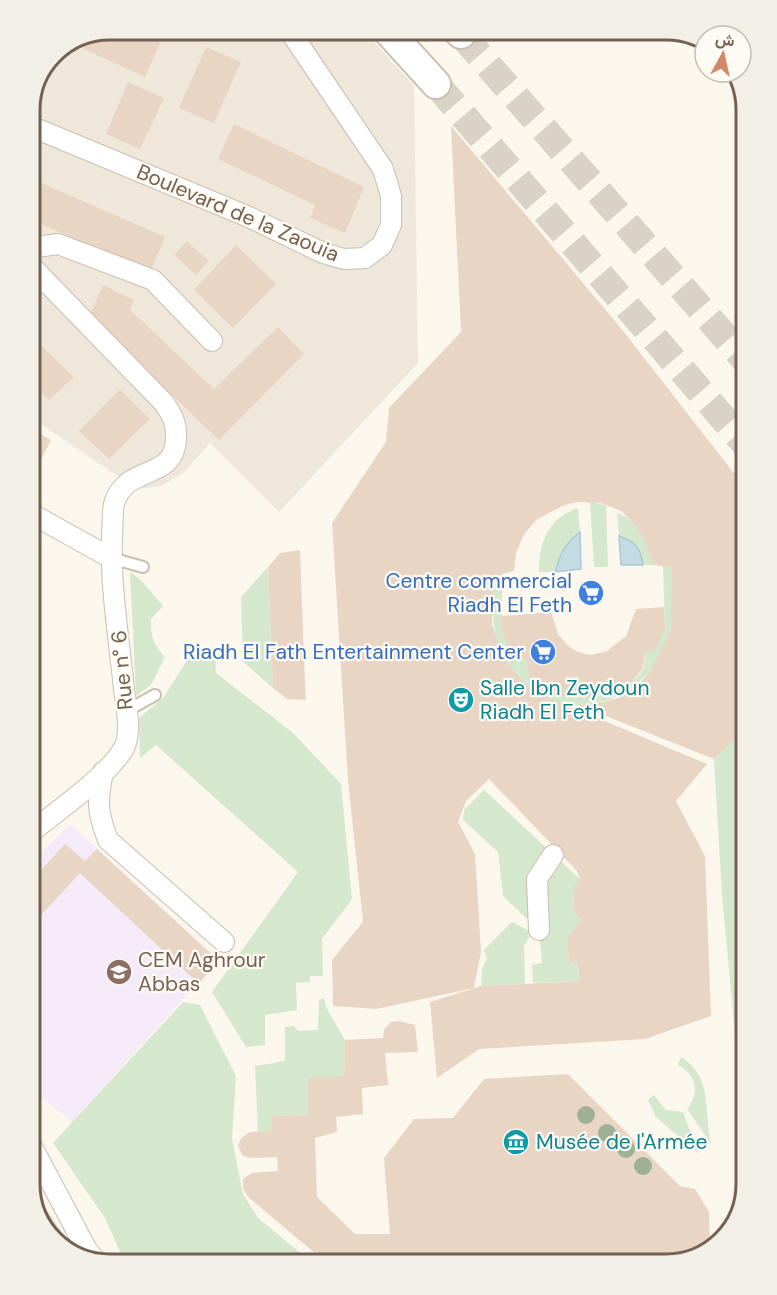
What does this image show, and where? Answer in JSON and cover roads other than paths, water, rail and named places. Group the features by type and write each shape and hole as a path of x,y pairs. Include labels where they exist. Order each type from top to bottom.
{"main road":[{"path":"397,41 436,84"}],"street":[{"name":"Boulevard de la Zaouia","path":"41,131 249,217 322,253 344,259 365,258 382,245 391,225 391,196 383,169 296,40"},
{"path":"41,246 58,244 153,280 212,341"},
{"name":"Rue n° 6","path":"40,824 104,772 125,745 126,711 111,558 114,506 120,488 132,479 161,467 176,449 174,418 164,403 41,276"},
{"path":"41,519 111,558"},
{"path":"104,772 98,800 99,817 108,840 224,942"},
{"path":"539,930 537,879 554,855"},
{"path":"40,1162 88,1251"}],"lane":[{"path":"111,558 143,567"},
{"path":"126,711 155,695"}],"water":[{"path":"580,532 581,569 555,572 564,549"},
{"path":"619,536 636,546 641,554 643,565 621,565"}],"tunnel":[{"path":"467,41 736,349"},
{"path":"436,84 736,433"}],"place":[{"name":"Centre commercial Riadh El Feth","path":"591,593"},
{"name":"Riadh El Fath Entertainment Center","path":"543,652"},
{"name":"Salle Ibn Zeydoun Riadh El Feth","path":"461,700"},
{"name":"CEM Aghrour Abbas","path":"119,972"},
{"name":"Musée de l'Armée","path":"516,1142"}]}
